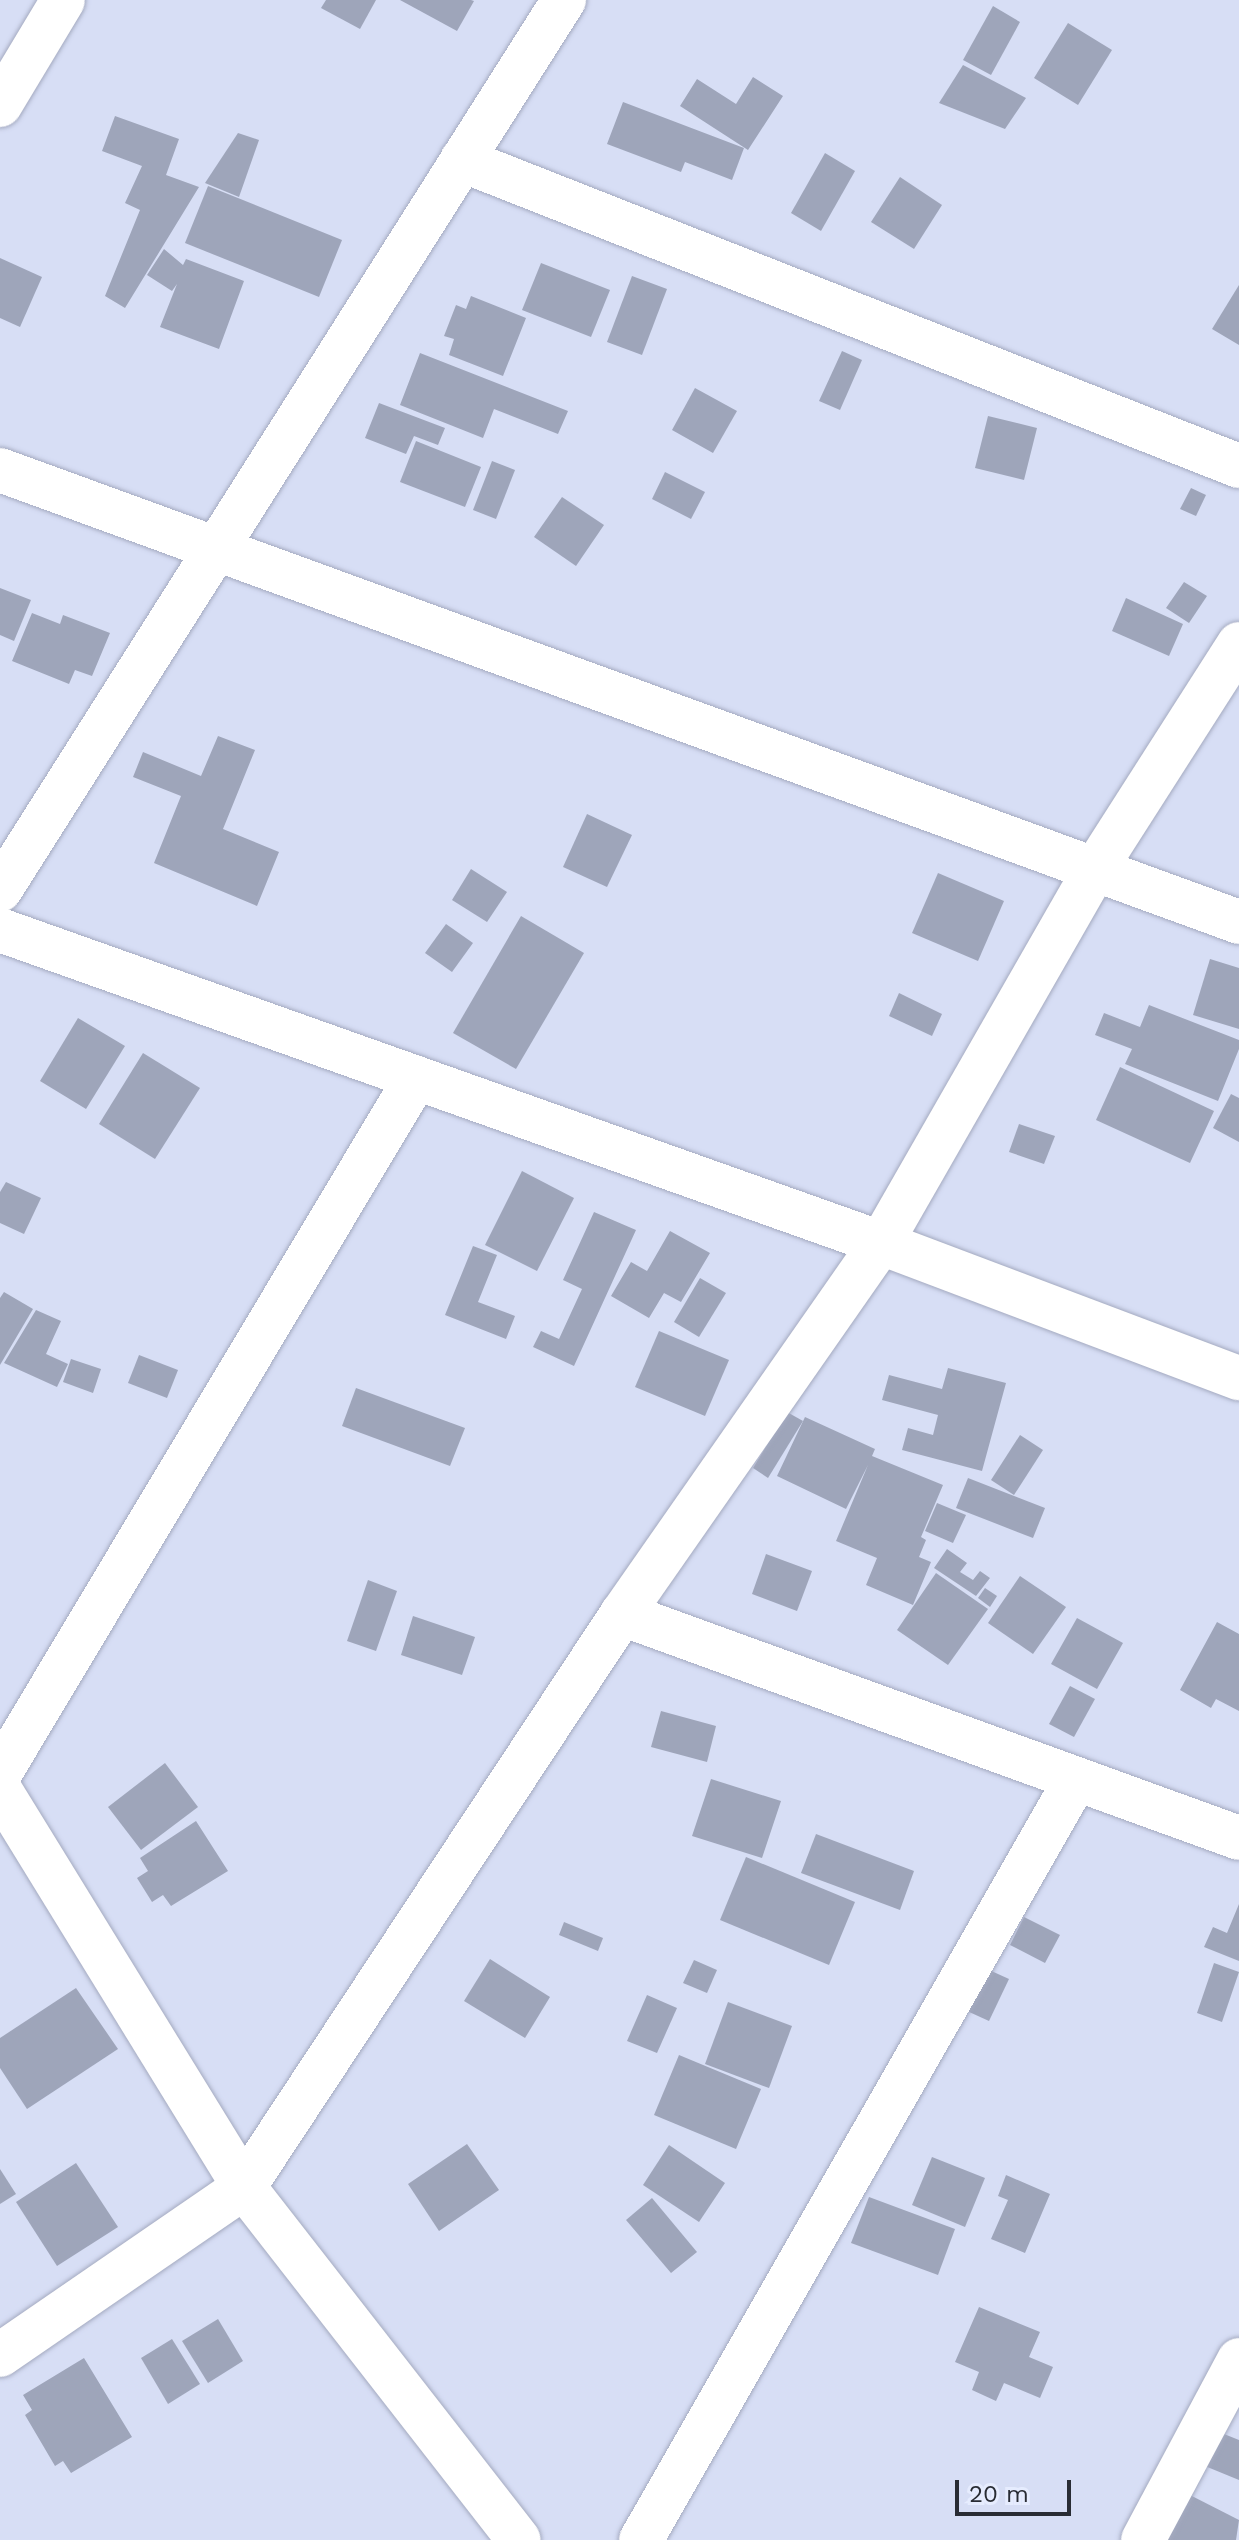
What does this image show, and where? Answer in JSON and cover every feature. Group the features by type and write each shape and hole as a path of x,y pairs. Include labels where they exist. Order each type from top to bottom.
{"street":[{"path":"0,105 63,0"},
{"path":"0,890 564,0"},
{"path":"462,160 1239,466"},
{"path":"0,470 216,546 1239,922"},
{"path":"0,2355 244,2187 622,1614 881,1243 1095,869 1239,644"},
{"path":"0,930 881,1243 1239,1378"},
{"path":"0,1773 416,1078"},
{"path":"622,1614 1239,1838"},
{"path":"641,2540 1075,1781"},
{"path":"0,1790 244,2187 519,2540"},
{"path":"1143,2540 1239,2360"}],"building":[{"path":"326,0 376,0 360,29 321,8"},
{"path":"400,0 471,0 474,1 457,31"},
{"path":"993,6 1020,22 991,75 963,60"},
{"path":"1068,23 1112,50 1078,105 1034,78"},
{"path":"963,65 1026,98 1005,129 939,103"},
{"path":"753,77 783,96 748,150 680,106 697,79 736,104"},
{"path":"623,102 744,148 732,180 685,162 681,172 607,144"},
{"path":"115,116 179,139 166,175 199,187 125,308 105,296 140,210 125,203 142,166 102,151"},
{"path":"238,133 259,140 239,197 205,183"},
{"path":"825,153 855,171 821,231 791,213"},
{"path":"900,177 942,205 914,249 871,222"},
{"path":"208,186 342,240 319,297 185,243"},
{"path":"164,249 183,265 186,259 244,281 219,349 160,327 177,284 172,291 147,275"},
{"path":"0,258 42,277 20,327 0,318"},
{"path":"541,263 610,290 591,337 522,310"},
{"path":"632,276 667,289 642,355 607,342"},
{"path":"1239,285 1239,345 1212,329"},
{"path":"471,296 526,318 503,376 449,355 454,339 444,336 456,305 466,309"},
{"path":"842,351 862,360 840,410 819,401"},
{"path":"420,353 568,411 558,434 494,409 483,438 400,405"},
{"path":"695,388 737,411 713,453 672,430"},
{"path":"379,403 445,428 438,445 414,436 406,454 365,438"},
{"path":"988,416 1037,428 1024,480 975,468"},
{"path":"416,441 481,467 465,507 400,482"},
{"path":"492,461 515,470 496,519 473,510"},
{"path":"665,472 705,492 691,519 652,499"},
{"path":"1191,488 1206,495 1196,516 1180,509"},
{"path":"562,497 604,525 576,566 534,537"},
{"path":"1184,582 1207,596 1189,623 1166,608"},
{"path":"0,588 31,600 14,641 0,635"},
{"path":"1126,598 1183,624 1169,656 1112,631"},
{"path":"32,613 60,624 63,615 110,633 92,676 75,670 69,684 12,661"},
{"path":"218,736 255,750 223,829 279,852 257,906 154,863 181,796 133,777 143,752 201,776"},
{"path":"587,814 632,835 607,887 563,867"},
{"path":"471,869 507,892 487,922 452,900"},
{"path":"938,873 1004,901 978,961 912,933"},
{"path":"521,916 584,953 516,1069 453,1033"},
{"path":"446,924 473,943 452,972 425,953"},
{"path":"1210,959 1239,968 1239,1029 1193,1015"},
{"path":"899,993 942,1014 932,1036 889,1016"},
{"path":"1149,1005 1239,1040 1239,1049 1218,1101 1125,1064 1132,1049 1095,1035 1104,1013 1140,1027"},
{"path":"78,1018 125,1046 86,1109 40,1081"},
{"path":"143,1053 200,1088 155,1159 99,1124"},
{"path":"1120,1067 1214,1111 1190,1163 1096,1120"},
{"path":"1231,1094 1239,1098 1239,1142 1213,1128"},
{"path":"1019,1124 1055,1136 1044,1164 1009,1152"},
{"path":"522,1171 574,1198 537,1271 485,1245"},
{"path":"6,1182 41,1198 24,1234 0,1223 0,1192"},
{"path":"594,1212 636,1230 574,1366 533,1347 541,1331 559,1339 582,1289 563,1280"},
{"path":"670,1231 710,1253 681,1302 664,1293 649,1318 611,1296 631,1262 647,1271"},
{"path":"473,1246 497,1255 478,1302 515,1316 506,1339 445,1315"},
{"path":"700,1278 726,1293 699,1337 674,1322"},
{"path":"4,1292 33,1309 0,1365 0,1298"},
{"path":"36,1310 61,1321 46,1354 68,1364 57,1387 4,1363"},
{"path":"659,1331 729,1360 705,1416 635,1387"},
{"path":"139,1355 178,1370 167,1398 128,1383"},
{"path":"71,1359 101,1369 93,1393 63,1382"},
{"path":"948,1368 1006,1383 982,1471 902,1450 908,1428 933,1435 938,1415 882,1400 889,1375 942,1389"},
{"path":"356,1388 465,1428 450,1466 342,1426"},
{"path":"787,1412 803,1421 768,1478 753,1468"},
{"path":"805,1417 875,1449 872,1456 943,1485 921,1537 926,1540 919,1557 931,1562 913,1605 866,1585 877,1558 836,1541 868,1465 846,1509 777,1476"},
{"path":"1020,1435 1043,1450 1014,1495 991,1480"},
{"path":"968,1478 1045,1508 1033,1538 956,1508"},
{"path":"937,1503 966,1515 953,1543 925,1531"},
{"path":"947,1549 967,1563 960,1572 973,1580 980,1571 990,1578 976,1596 934,1568"},
{"path":"766,1554 812,1571 797,1611 752,1594"},
{"path":"936,1573 988,1609 948,1665 897,1630"},
{"path":"1020,1576 1066,1607 1033,1654 988,1623"},
{"path":"368,1580 397,1591 376,1651 347,1641"},
{"path":"985,1588 997,1596 990,1607 978,1598"},
{"path":"413,1616 475,1637 462,1675 401,1655"},
{"path":"1077,1618 1123,1643 1097,1689 1051,1664"},
{"path":"1217,1622 1239,1634 1239,1711 1216,1699 1211,1708 1180,1690"},
{"path":"1070,1686 1095,1699 1074,1737 1049,1724"},
{"path":"661,1711 716,1726 707,1762 651,1747"},
{"path":"165,1763 198,1807 141,1850 108,1807"},
{"path":"711,1779 781,1801 762,1858 692,1836"},
{"path":"196,1821 228,1871 171,1906 163,1895 152,1902 137,1878 148,1871 140,1858"},
{"path":"816,1834 914,1871 900,1910 801,1873"},
{"path":"746,1857 855,1902 829,1965 720,1920"},
{"path":"1239,1904 1239,1961 1204,1947 1213,1927 1227,1933"},
{"path":"1024,1917 1060,1935 1045,1963 1010,1945"},
{"path":"564,1922 603,1938 598,1951 559,1935"},
{"path":"490,1959 550,1997 525,2038 464,2001"},
{"path":"694,1960 717,1970 707,1993 683,1983"},
{"path":"1214,1963 1239,1972 1222,2022 1197,2013"},
{"path":"987,1969 1009,1979 989,2021 967,2011"},
{"path":"76,1988 118,2049 27,2109 0,2068 0,2038"},
{"path":"647,1995 677,2008 657,2053 627,2041"},
{"path":"728,2002 792,2026 769,2088 705,2064"},
{"path":"679,2055 761,2089 736,2149 654,2115"},
{"path":"467,2144 499,2190 439,2231 408,2184"},
{"path":"669,2145 725,2183 699,2222 643,2185"},
{"path":"932,2157 985,2178 965,2227 912,2205"},
{"path":"76,2163 118,2227 57,2266 16,2202"},
{"path":"0,2169 16,2194 0,2204"},
{"path":"1006,2175 1050,2194 1025,2253 991,2239 1008,2200 998,2196"},
{"path":"869,2197 955,2229 938,2275 851,2243"},
{"path":"652,2198 697,2252 671,2273 626,2220"},
{"path":"979,2307 1040,2332 1029,2357 1053,2367 1040,2398 1004,2383 996,2401 972,2390 979,2372 955,2362"},
{"path":"218,2319 243,2361 208,2383 182,2341"},
{"path":"172,2339 200,2384 168,2404 141,2358"},
{"path":"84,2358 132,2437 71,2473 63,2461 55,2466 25,2415 32,2410 23,2395"},
{"path":"1214,2430 1239,2440 1239,2480 1200,2464"},
{"path":"1186,2493 1239,2520 1236,2540 1161,2540"}]}
